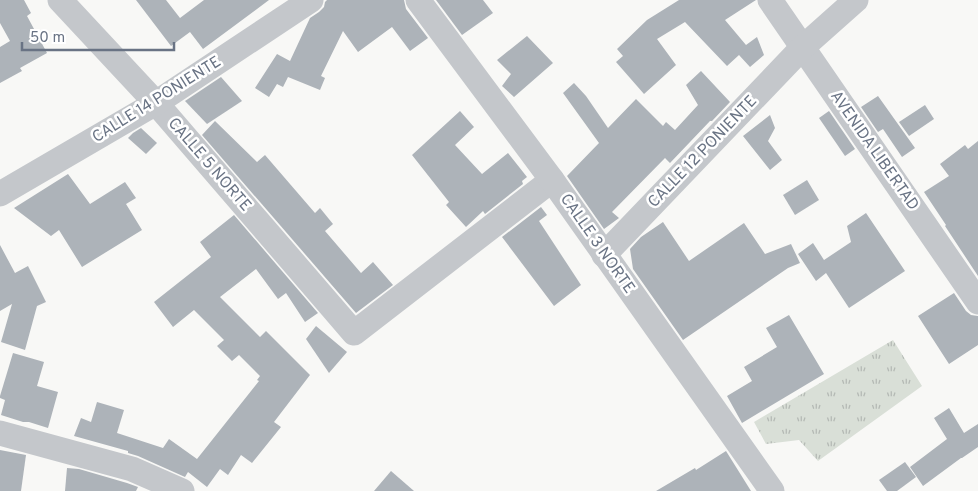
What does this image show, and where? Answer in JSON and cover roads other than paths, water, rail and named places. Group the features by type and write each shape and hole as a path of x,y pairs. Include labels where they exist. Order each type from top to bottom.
{"street":[{"name":"CALLE 5 NORTE","path":"60,0 156,103 354,333 552,180"},
{"name":"CALLE 3 NORTE","path":"418,0 552,180 772,491"},
{"name":"AVENIDA LIBERTAD","path":"770,0 978,302"},
{"name":"CALLE 12 PONIENTE","path":"604,255 802,48 856,0"},
{"name":"CALLE 14 PONIENTE","path":"0,194 156,103 302,3"},
{"path":"0,433 132,469 182,491"}]}
